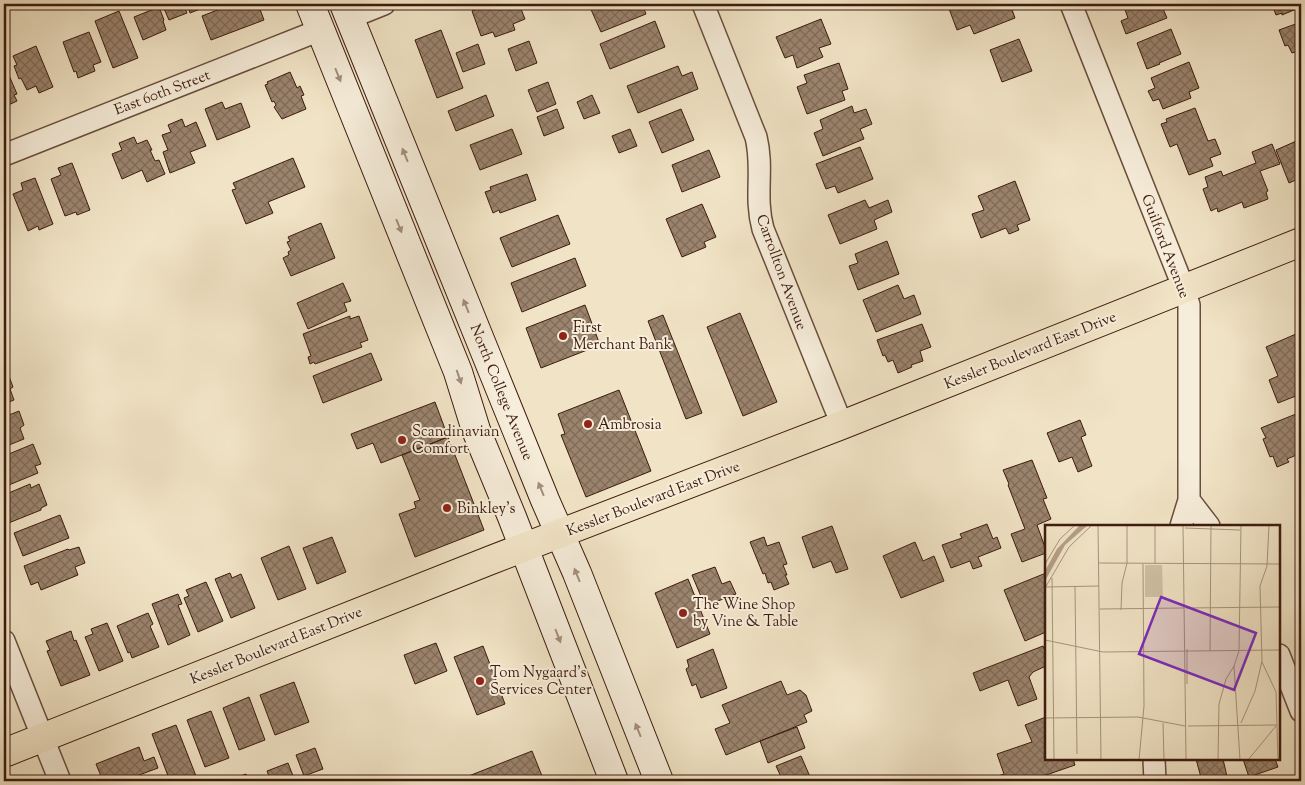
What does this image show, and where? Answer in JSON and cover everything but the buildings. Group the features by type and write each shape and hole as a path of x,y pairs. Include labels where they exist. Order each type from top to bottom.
{"main road":[{"path":"310,4 458,372 476,430 614,781"},
{"name":"North College Avenue","path":"346,11 577,573 659,781"},
{"name":"Kessler Boulevard East Drive","path":"4,753 560,533 842,425 1301,242"}],"street":[{"path":"346,11 384,4"},
{"name":"Carrollton Avenue","path":"703,4 756,137 760,158 759,213 763,229 842,425"},
{"name":"Guilford Avenue","path":"1071,4 1189,305 1189,500"},
{"name":"East 60th Street","path":"4,155 320,30"},
{"path":"1181,525 1189,500"},
{"path":"1189,500 1207,525"},
{"path":"4,641 60,781"},
{"path":"1280,658 1301,711"},
{"path":"1154,760 1155,781"}],"place":[{"name":"First Merchant Bank","path":"563,336"},
{"name":"Ambrosia","path":"588,424"},
{"name":"Scandinavian Comfort","path":"402,440"},
{"name":"Binkley's","path":"447,508"},
{"name":"The Wine Shop by Vine & Table","path":"683,613"},
{"name":"Tom Nygaard's Services Center","path":"480,681"}]}
